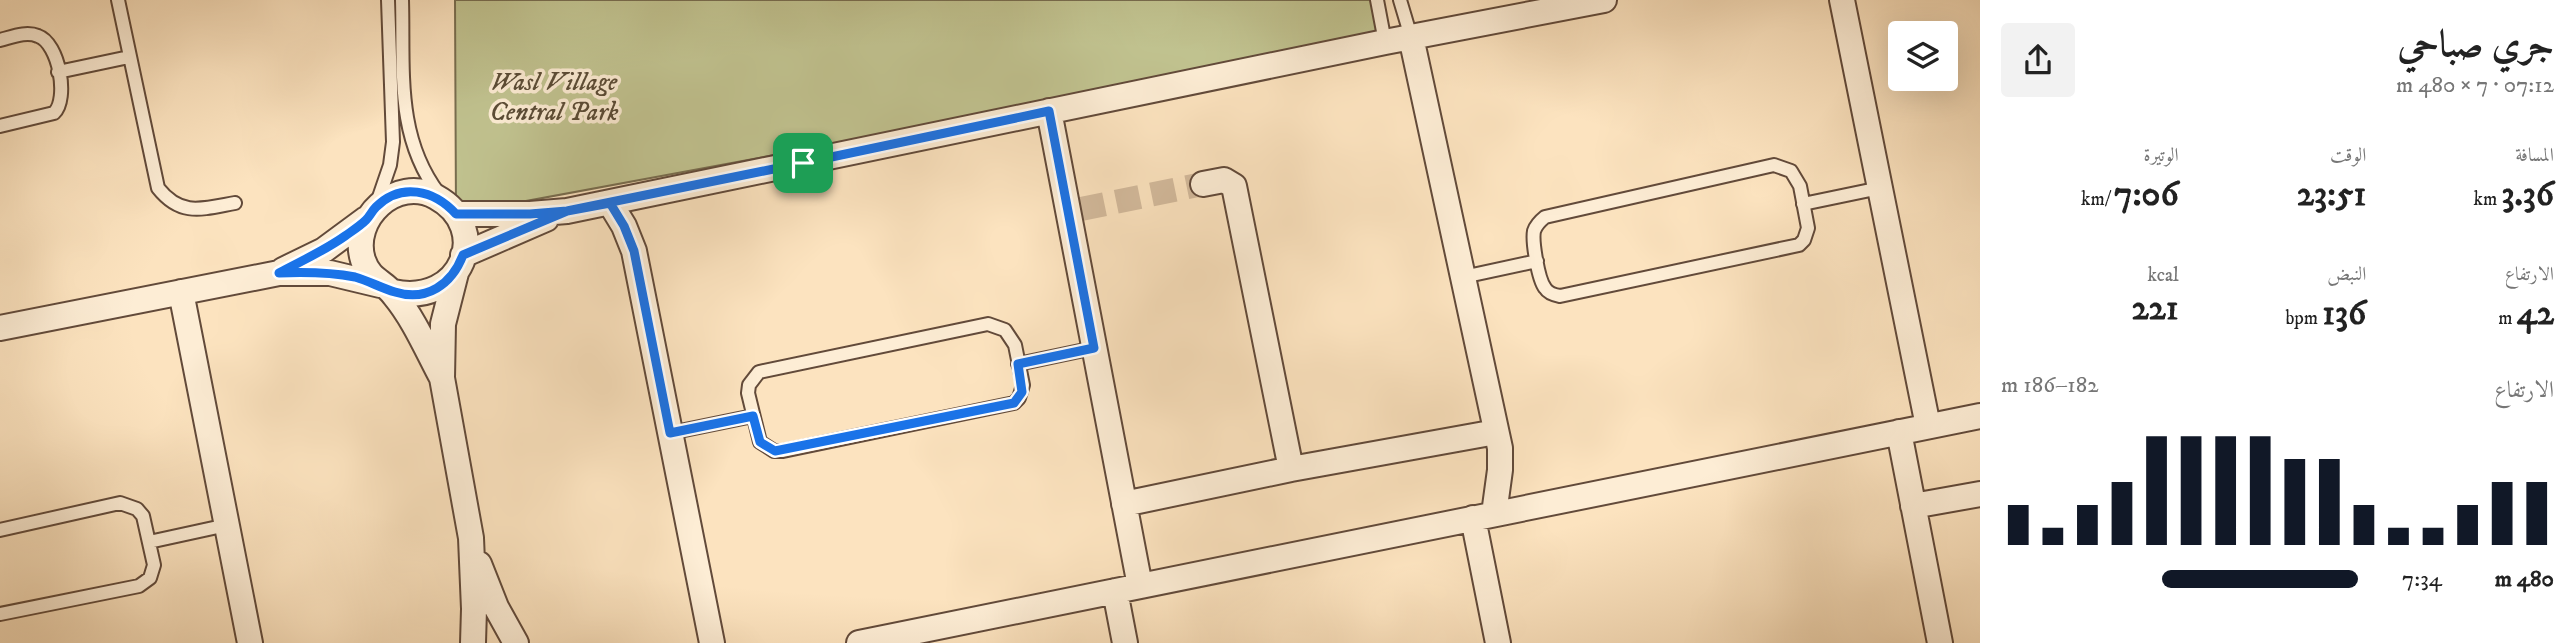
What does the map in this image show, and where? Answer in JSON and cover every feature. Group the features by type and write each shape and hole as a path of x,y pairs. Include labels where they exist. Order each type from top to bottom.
{"street":[{"path":"451,208 530,214 567,211 1385,42 1604,0"},
{"path":"1842,0 1928,426"},
{"path":"1411,37 1496,432 1500,470 1483,516 1498,643"},
{"path":"1049,111 1075,210 1094,348 1140,586"},
{"path":"1203,184 1224,180 1234,186 1291,469"},
{"path":"279,273 324,250 371,214 387,198 410,192 432,195 451,208 463,227 465,241 443,324 442,378 471,538 473,643"},
{"path":"610,203 624,226 634,251 712,643"},
{"path":"0,328 279,273 330,273 410,296 428,293 444,285 460,264 567,211"},
{"path":"371,214 361,233 360,247 367,268 386,288 419,334 442,378"},
{"path":"181,292 250,643"},
{"path":"859,643 1980,416"},
{"path":"1124,503 1496,432"},
{"path":"1899,432 1940,643"},
{"path":"1913,506 1980,494"},
{"path":"471,538 491,596 516,643"},
{"path":"1115,591 1125,643"}],"lane":[{"path":"118,0 158,188 167,200 182,208 198,210 235,203"},
{"path":"371,214 390,165 393,142 388,0"},
{"path":"402,0 406,117 411,141 426,173 451,208"},
{"path":"1377,0 1385,42"},
{"path":"1400,0 1411,37"},
{"path":"389,33 403,32"},
{"path":"0,40 28,34 37,35 51,46 62,96 59,108 54,113 0,125"},
{"path":"58,72 130,57"},
{"path":"1774,165 1791,171 1797,178 1803,204 1807,234 1804,240 1793,248 1560,296 1551,294 1545,288 1537,261 1535,229 1545,217 1774,165"},
{"path":"1803,204 1880,188"},
{"path":"1463,277 1537,261"},
{"path":"988,324 997,325 1011,336 1018,364 1022,392 1014,403 783,451 775,451 760,442 748,393 749,385 759,372 988,324"},
{"path":"1018,364 1094,348"},
{"path":"670,433 753,416"},
{"path":"0,530 120,503 136,509 143,516 153,572 145,583 0,614"},
{"path":"149,542 227,525"}],"green space":[{"name":"Wasl Village Central Park","path":"455,0 1379,0 1385,42 456,214"}],"tunnel":[{"path":"1081,209 1203,184"}],"route":[{"path":"803,163 610,203 530,214 456,214 446,203 432,195 418,191 402,192 387,198 366,219 324,250 279,273 330,273 356,278 410,296 428,293 444,285 457,272 463,255 567,211 610,203 618,214 634,251 670,433 753,416 760,442 775,451 1014,403 1019,398 1023,385 1018,364 1094,348 1049,111 803,163"}]}
